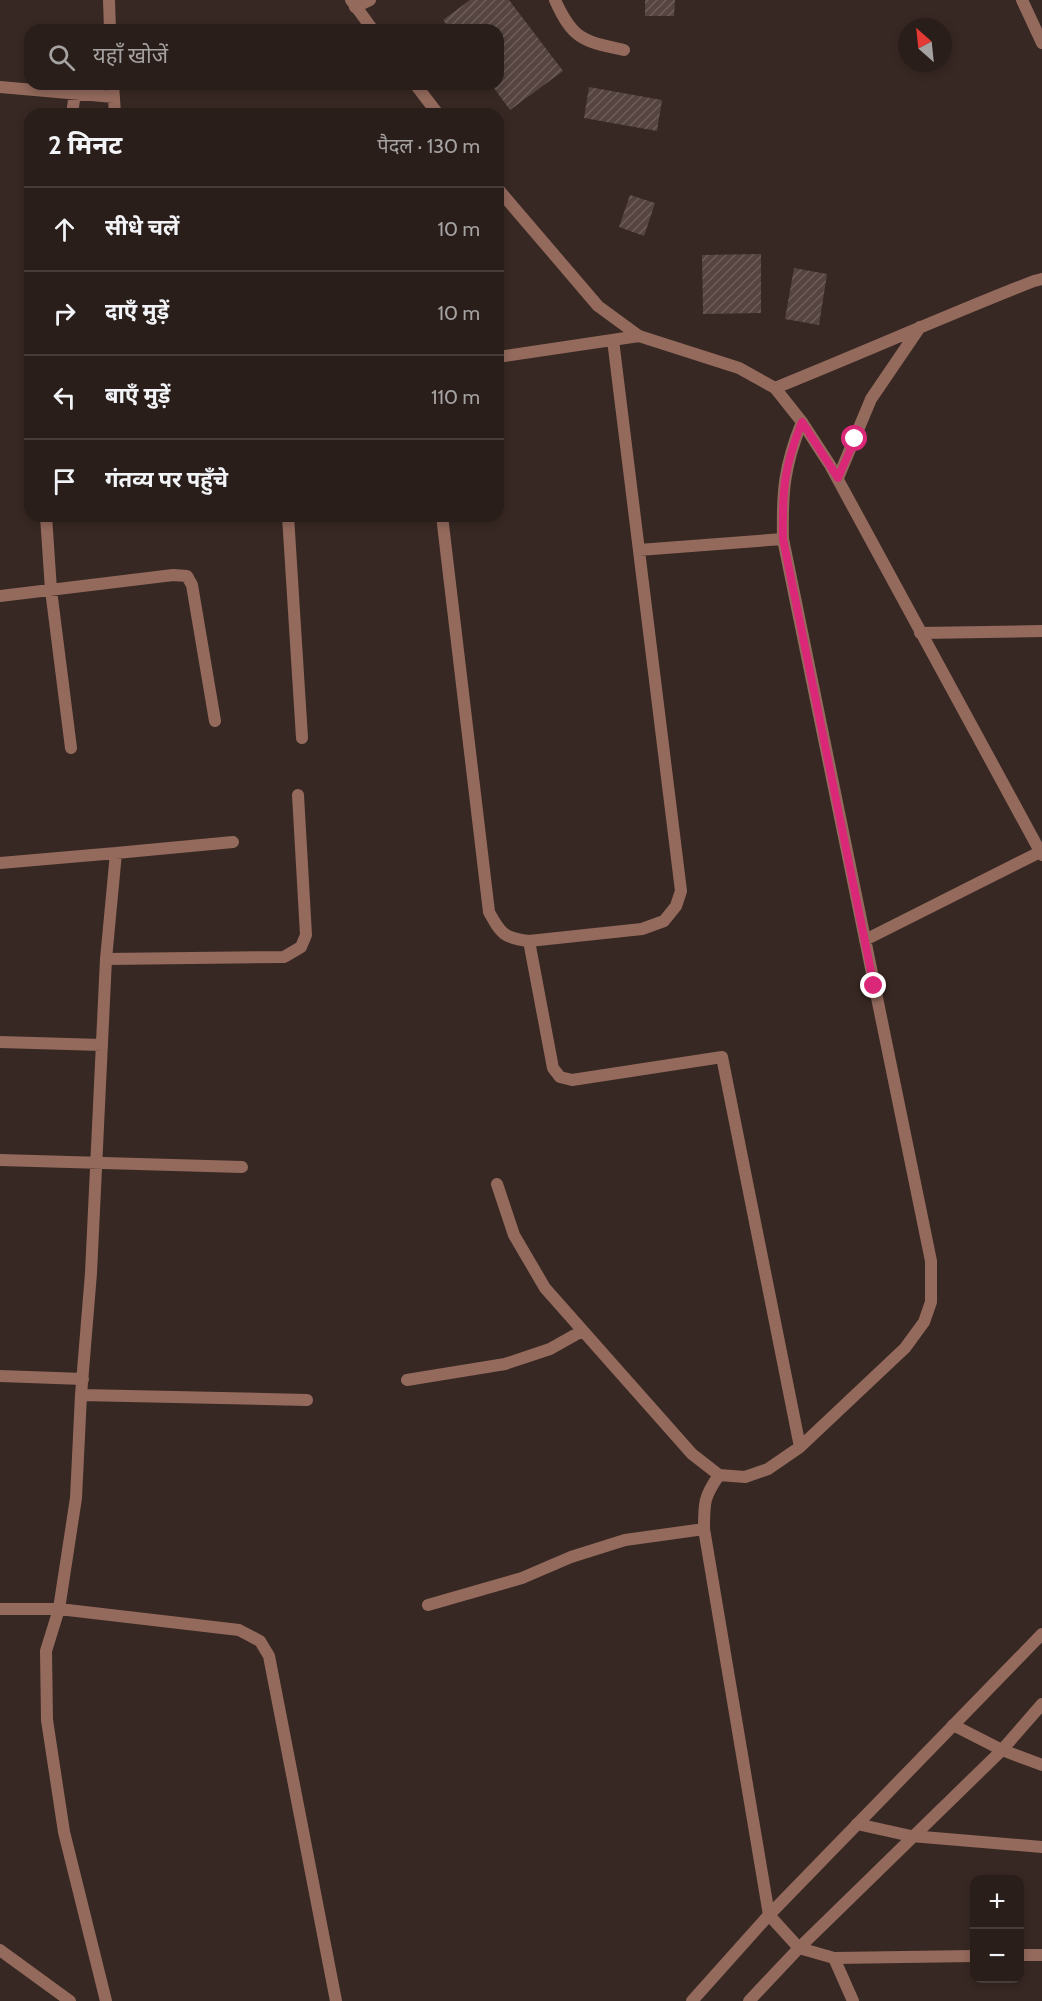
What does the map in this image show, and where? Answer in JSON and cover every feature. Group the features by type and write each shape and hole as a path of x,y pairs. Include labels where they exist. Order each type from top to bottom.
{"street":[{"path":"109,0 110,24"},
{"path":"369,24 353,3 370,0"},
{"path":"555,0 563,17 576,35 590,43 624,50"},
{"path":"1023,0 1042,43"},
{"path":"0,87 24,89"},
{"path":"38,90 75,93 114,90 115,108"},
{"path":"420,90 433,108"},
{"path":"73,108 75,93"},
{"path":"504,196 598,306 639,336 739,368 775,388 802,422 838,478 1041,853 865,940"},
{"path":"775,388 867,351 921,326 1034,280 1042,279"},
{"path":"838,478 871,399 921,326"},
{"path":"504,356 639,336"},
{"path":"443,522 489,912 500,932 512,939 530,941 642,929 664,921 676,906 681,891 613,340"},
{"path":"497,1184 514,1235 545,1288 692,1454 719,1475 745,1477 768,1470 800,1447 905,1348 924,1322 931,1302 931,1262 783,539 782,500 786,472 790,452 802,422"},
{"path":"46,522 51,590 71,748"},
{"path":"288,522 302,738"},
{"path":"639,550 783,539"},
{"path":"0,596 173,575 187,576 192,585 215,721"},
{"path":"920,633 1042,631"},
{"path":"106,958 284,957 300,947 306,935 298,795"},
{"path":"0,863 233,842"},
{"path":"106,2001 64,1832 47,1720 46,1651 59,1610 76,1498 81,1395 91,1273 106,958 116,853"},
{"path":"530,941 553,1068 560,1077 572,1080 722,1057 800,1447"},
{"path":"0,1042 102,1045"},
{"path":"0,1160 242,1167"},
{"path":"407,1380 505,1364 550,1349 582,1331"},
{"path":"0,1376 83,1379"},
{"path":"81,1395 307,1400"},
{"path":"719,1475 707,1492 704,1529 769,1915 799,1948 834,1958 970,1956"},
{"path":"428,1605 514,1581 571,1557 625,1540 704,1529"},
{"path":"0,1609 59,1610 239,1630 260,1641 269,1656 336,2001"},
{"path":"692,2001 769,1915 1042,1634"},
{"path":"749,2001 911,1836 1002,1750 1042,1704"},
{"path":"953,1725 1002,1750 1042,1765"},
{"path":"857,1824 911,1836 1042,1847"},
{"path":"0,1950 70,2001"},
{"path":"1024,1955 1042,1955"},
{"path":"834,1958 853,2001"}],"building":[{"path":"470,0 509,0 563,71 510,110 495,90 504,90 504,24 446,24 443,20"},
{"path":"645,0 675,0 674,16 645,16"},
{"path":"589,87 662,100 657,131 584,118"},
{"path":"630,195 655,203 644,236 619,227"},
{"path":"761,254 761,313 703,314 702,255"},
{"path":"794,268 827,274 819,325 785,319"}],"route":[{"path":"855,439 838,478 802,422 790,452 786,472 782,500 783,539 874,986"}]}
